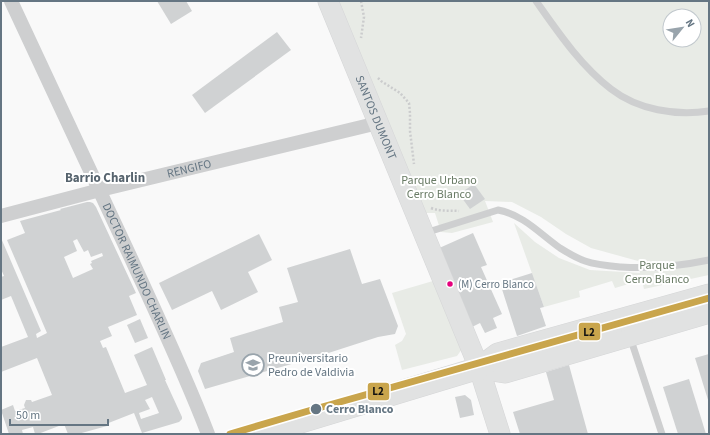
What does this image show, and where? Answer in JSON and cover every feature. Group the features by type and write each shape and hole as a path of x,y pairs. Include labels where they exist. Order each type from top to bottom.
{"main road":[{"name":"SANTOS DUMONT","path":"328,1 479,368 500,434"},
{"path":"261,434 479,368 498,354 709,295"},
{"path":"479,368 505,372 709,312"}],"street":[{"name":"DOCTOR RAIMUNDO CHARLIN","path":"11,1 100,190 189,385 208,434"},
{"name":"RENGIFO","path":"1,216 100,190 378,123"}],"lane":[{"path":"536,1 575,54 611,90 634,102 662,111 684,113 709,111"},
{"path":"424,234 498,210 507,212 525,220 572,255 584,261 598,265 635,268 680,265 709,260"},
{"path":"630,335 662,434"}],"path":[{"path":"361,1 364,17 361,36 362,42"},
{"path":"376,77 400,93 409,103 414,169"},
{"path":"430,207 438,211 453,210 462,212 470,219"}],"green space":[{"path":"338,1 709,1 709,275 644,289 642,280 615,288 612,281 579,291 580,297 544,307 514,223 535,242 559,258 590,270 640,273 638,261 591,248 566,234 541,217 512,202 485,201 493,222 452,233 441,232 435,213 421,213"},
{"path":"433,281 462,349 457,356 402,370 395,345 402,341 406,334 392,293"}],"building":[{"path":"157,1 186,1 192,11 171,24"},
{"path":"277,32 291,50 205,113 192,95"},
{"path":"474,184 485,199 470,209 459,194"},
{"path":"87,202 93,203 136,293 129,296 137,315 108,327 112,336 100,341 103,348 106,347 125,393 147,385 134,355 152,347 182,417 179,422 142,433 134,413 106,424 107,426 78,434 68,434 64,424 38,434 35,434 33,427 22,430 23,434 9,434 1,410 13,405 15,411 25,408 24,405 26,400 31,400 32,402 52,395 37,358 1,372 1,347 28,337 11,296 1,300 1,277 4,276 1,269 1,238 41,331 36,334 37,338 47,333 7,240 25,233 20,221 61,210 60,209","holes":["77,239 84,252 88,250 91,257 102,253 103,256 91,261 92,263 90,264 93,269 73,278 64,257 77,251 73,241","152,397 159,413 141,419 139,413 150,409 145,400"]},
{"path":"473,233 487,265 481,267 502,314 493,318 497,328 485,333 480,323 472,327 437,249"},
{"path":"259,234 272,260 248,272 258,292 221,310 212,291 172,310 159,283"},
{"path":"350,249 362,284 380,279 398,326 395,334 378,337 316,357 205,389 198,371 201,363 234,352 230,338 283,322 279,307 298,302 287,268"},
{"path":"532,273 544,307 540,308 546,326 517,336 500,283"},
{"path":"140,319 148,338 135,343 127,325"},
{"path":"709,354 709,403 695,358"},
{"path":"569,365 588,434 520,434 513,412 554,400 546,372"},
{"path":"689,379 706,434 678,434 663,387"},
{"path":"465,395 471,400 474,415 460,418 455,397"}],"transit line":[{"name":"L2","path":"230,434 709,298"}],"place":[{"name":"(M) Cerro Blanco","path":"450,284"},
{"name":"Preuniversitario Pedro de Valdivia","path":"253,365"},
{"name":"Cerro Blanco","path":"316,409"}],"district":[{"name":"Barrio Charlin","path":"105,177"}],"park label":[{"name":"Parque Urbano Cerro Blanco","path":"439,187"},
{"name":"Parque Cerro Blanco","path":"657,272"}]}
